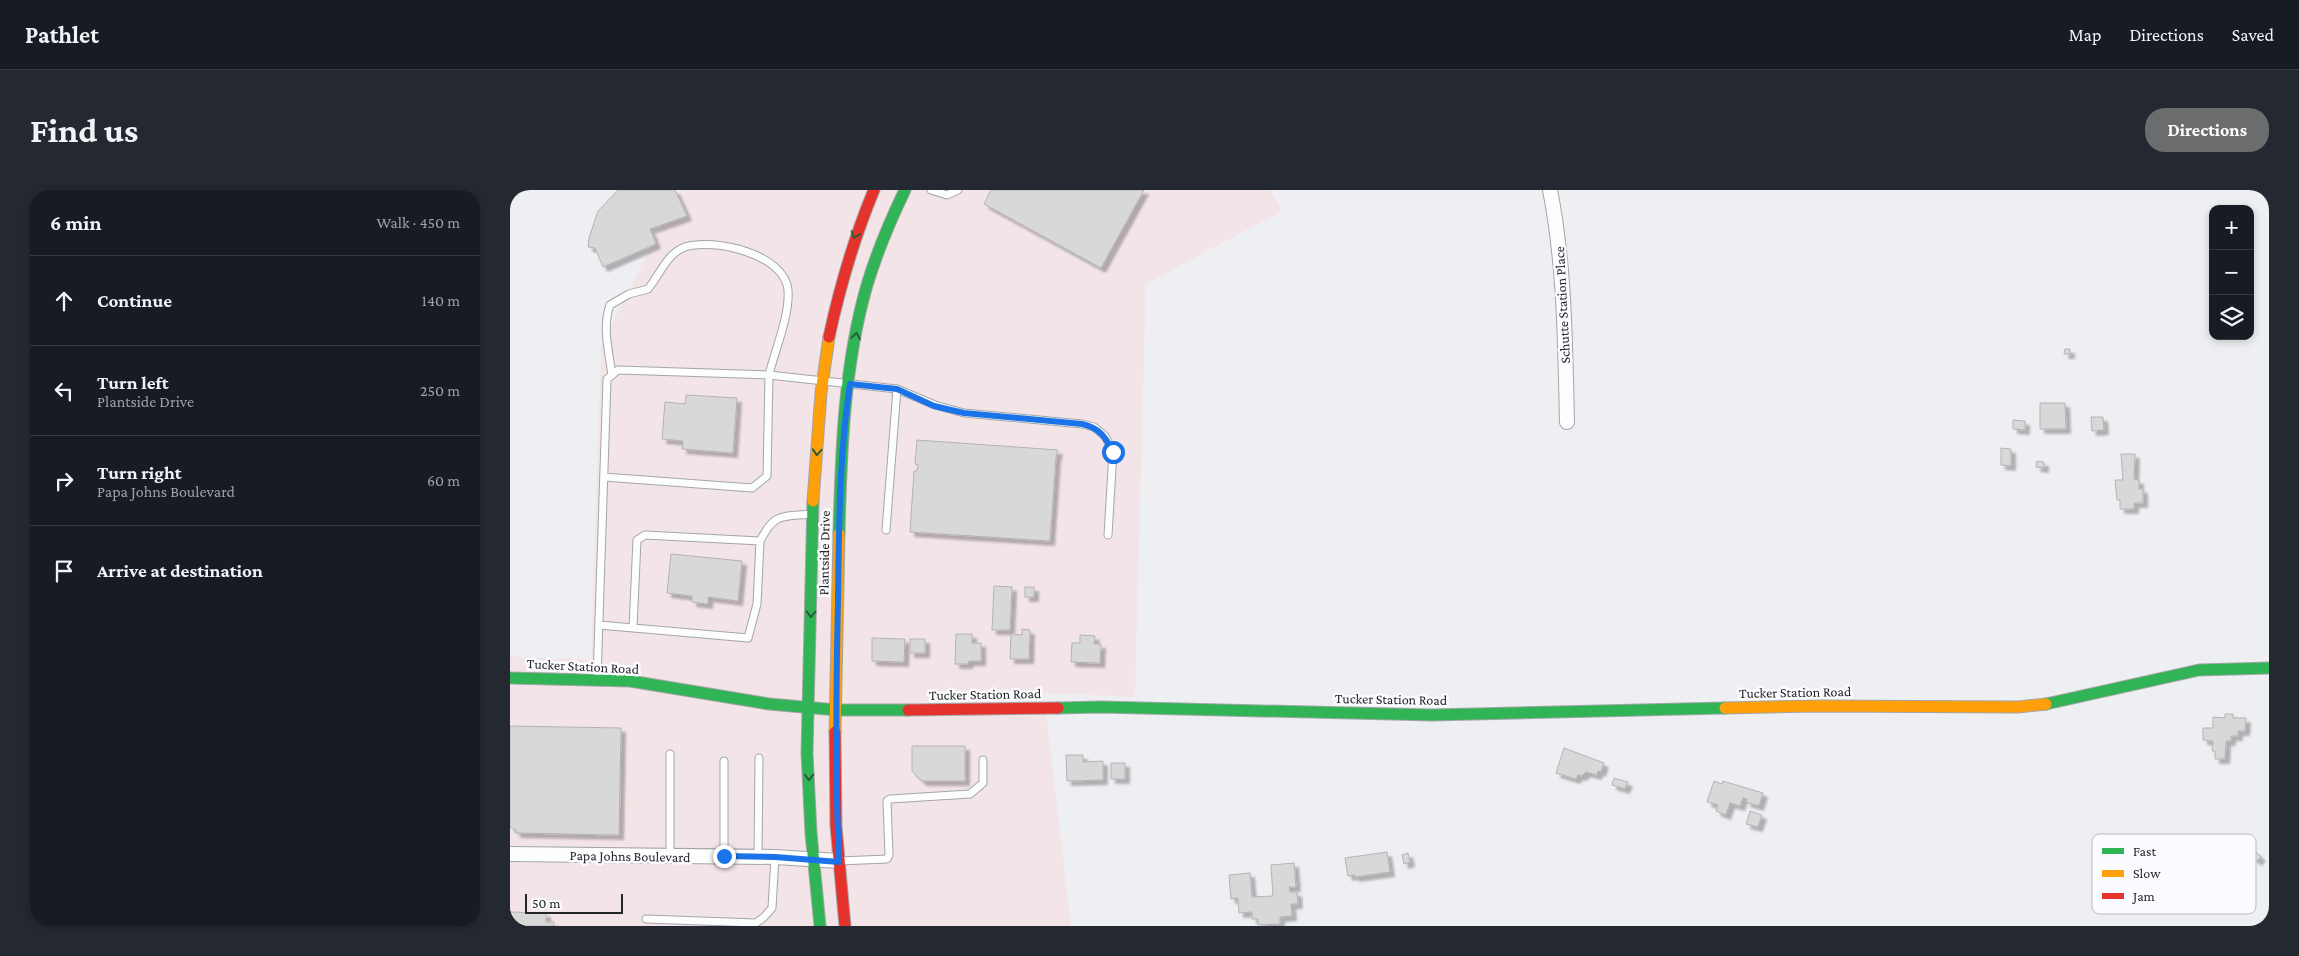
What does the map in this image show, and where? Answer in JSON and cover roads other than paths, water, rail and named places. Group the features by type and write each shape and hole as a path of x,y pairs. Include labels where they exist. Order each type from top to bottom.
{"street":[{"name":"Plantside Drive","path":"820,926 808,801 812,514 831,326 844,266 874,190"},
{"name":"Plantside Drive","path":"845,926 839,862 836,710 839,522 846,408 859,318 870,277 886,230 905,190"},
{"name":"Schutte Station Place","path":"1550,190 1556,222 1564,302 1567,422"},
{"name":"Tucker Station Road","path":"510,678 597,679 630,682 769,704 836,710 984,710 1101,707 1432,715 1815,706 2018,706 2058,702 2199,670 2269,668"},
{"name":"Papa Johns Boulevard","path":"510,854 775,857 839,862"}],"lane":[{"path":"930,190 947,195 958,190"},
{"path":"604,476 752,488 767,476 769,375 788,308 788,288 784,277 772,264 745,250 717,244 685,247 669,259 648,289 629,294 610,305 607,313 607,329 612,375"},
{"path":"597,679 607,379 618,370 769,375 897,389 934,406 964,413 1082,424 1094,427 1105,436 1113,452 1108,535"},
{"path":"886,530 897,389"},
{"path":"599,624 748,638 757,604 760,542 769,524 780,517 812,514"},
{"path":"633,628 637,540 645,535 760,542"},
{"path":"670,754 670,856"},
{"path":"758,857 759,758"},
{"path":"839,862 887,859 889,855 888,801 890,798 970,794 983,783 983,760"},
{"path":"724,761 724,856"},
{"path":"646,920 756,923 772,908 775,857"}]}
